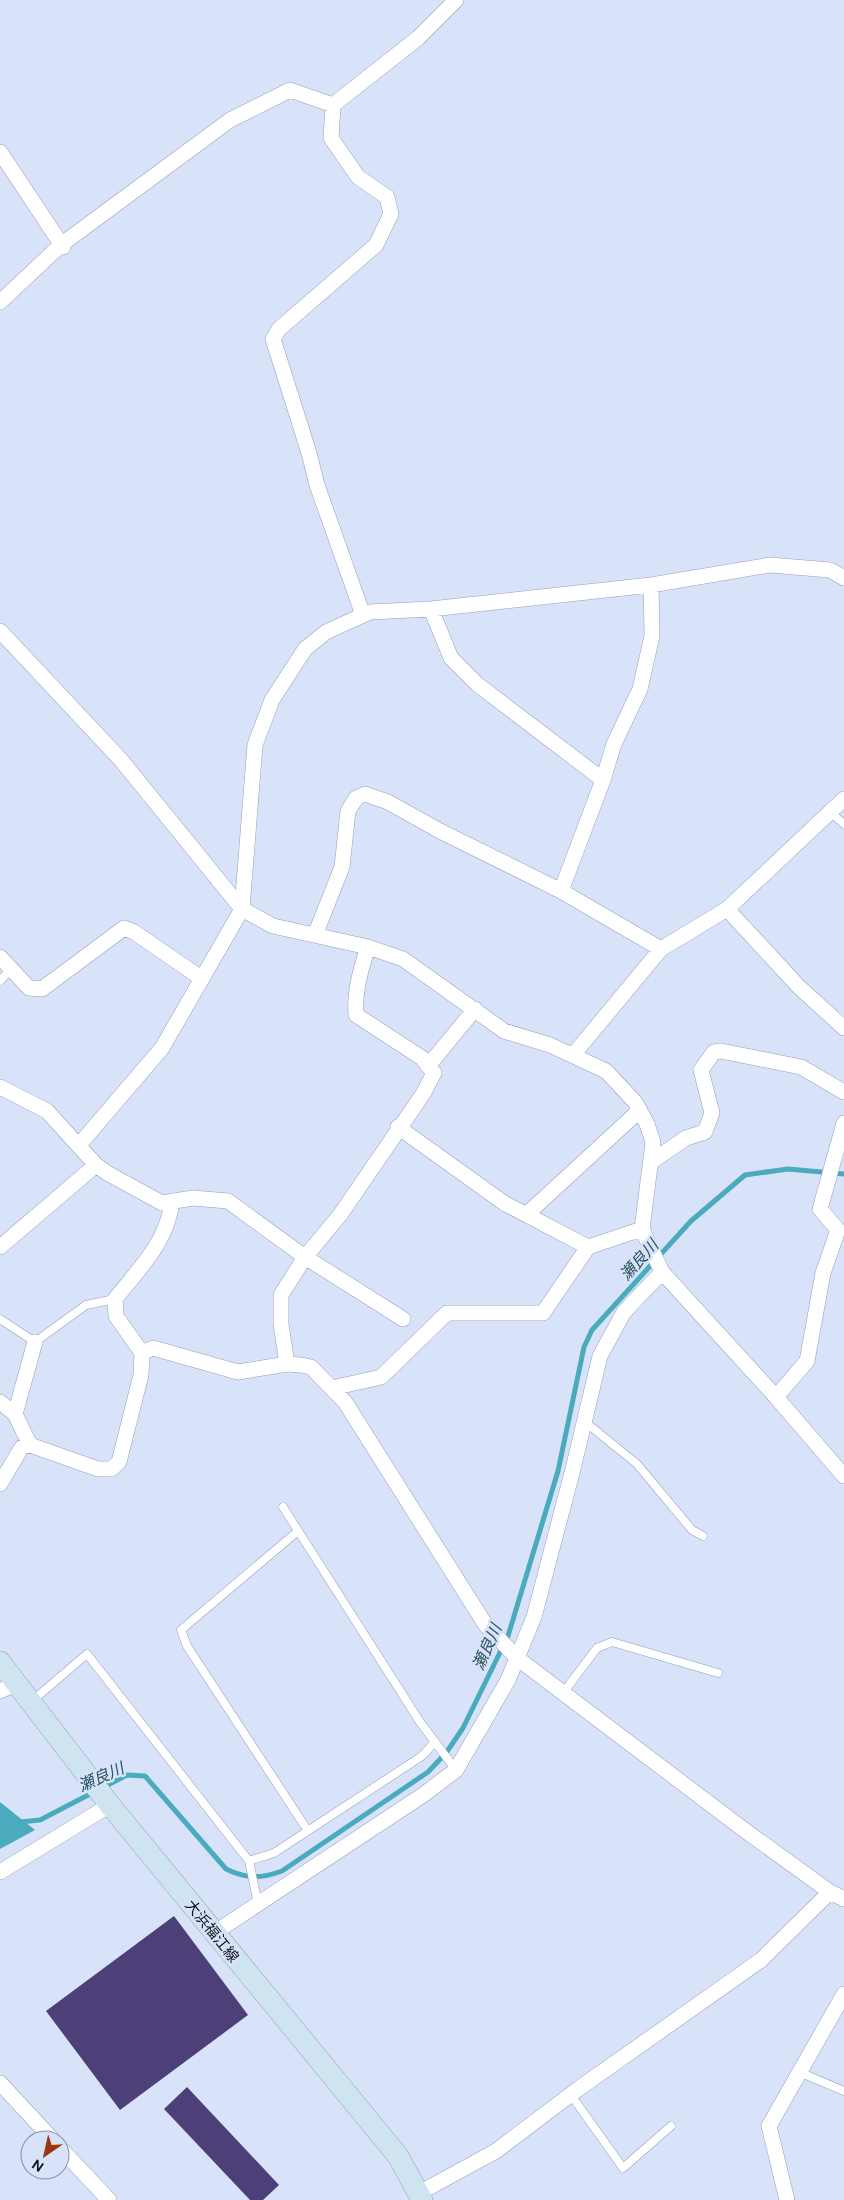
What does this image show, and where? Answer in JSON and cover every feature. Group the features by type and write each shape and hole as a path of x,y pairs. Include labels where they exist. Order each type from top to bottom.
{"main road":[{"name":"大浜福江線","path":"0,1662 8,1687 30,1703 110,1805 398,2156 421,2196"}],"street":[{"path":"363,615 317,485 310,454 273,339 279,329 376,245 392,214 387,198 358,177 331,138 333,105 418,38 456,0"},
{"path":"0,302 63,245 230,120 290,90 333,105"},
{"path":"0,152 63,245"},
{"path":"78,1146 162,1048 242,908 255,745 272,700 304,649 326,632 370,612 431,609 651,585 770,565 830,570 844,578"},
{"path":"561,891 603,780 614,744 640,689 652,636 651,585"},
{"path":"431,609 451,658 477,684 603,780"},
{"path":"0,631 121,760 242,908 273,926 368,947 403,959 504,1031 573,1055 606,1071 635,1102 647,1124 653,1142 642,1228 662,1272 776,1397 844,1476"},
{"path":"315,935 342,867 348,811 356,798 365,794 388,802 440,831 561,891 661,949"},
{"path":"573,1055 661,949 727,909 844,799"},
{"path":"727,909 799,986 844,1028"},
{"path":"0,957 29,988 42,989 124,928 134,932 201,978"},
{"path":"287,1364 281,1324 281,1295 305,1256 340,1215 430,1082 434,1073 422,1058 356,1015 355,1002 360,974 368,947"},
{"path":"428,1066 475,1009"},
{"path":"651,1162 686,1138 705,1132 712,1112 701,1070 714,1052 720,1051 801,1067 844,1092"},
{"path":"0,1087 47,1111 96,1165 107,1173 162,1203 193,1198 228,1201 305,1256 403,1319"},
{"path":"527,1214 640,1110"},
{"path":"776,1397 807,1361 822,1274 838,1230 820,1209 844,1123"},
{"path":"398,1127 504,1203 588,1247"},
{"path":"0,1247 96,1165"},
{"path":"0,1484 22,1447 30,1445 98,1469 111,1469 119,1462 141,1376 142,1353 116,1316 115,1299 159,1244 170,1215 172,1201"},
{"path":"332,1388 381,1377 447,1313 544,1313 588,1247 642,1228"},
{"path":"214,1933 423,1795 456,1770 508,1680 534,1617 600,1356 624,1312 662,1272"},
{"path":"15,1414 35,1342"},
{"path":"142,1353 153,1348 238,1372 287,1364 301,1364 311,1367 345,1402 485,1624 517,1658 743,1829 837,1895 761,1960 570,2095 496,2151 421,2196"},
{"path":"0,1402 15,1414 30,1445"},
{"path":"0,1872 110,1805"},
{"path":"784,2198 769,2126 844,1994"},
{"path":"0,2083 44,2130"},
{"path":"70,2159 109,2200"}],"lane":[{"path":"831,813 844,824"},
{"path":"0,981 12,969"},
{"path":"0,1319 35,1342 86,1305 115,1299"},
{"path":"584,1421 637,1464 692,1530 703,1536"},
{"path":"283,1507 420,1722 456,1770"},
{"path":"298,1531 181,1630 187,1646 308,1831"},
{"path":"563,1693 597,1648 612,1642 718,1672"},
{"path":"30,1703 87,1654 249,1861 258,1904"},
{"path":"249,1861 274,1853 422,1756 435,1742"},
{"path":"799,2072 844,2091"},
{"path":"570,2095 623,2168 671,2126"}],"water":[{"path":"0,1802 35,1830 0,1849"}],"building":[{"path":"174,1916 248,2015 120,2110 46,2011"},
{"path":"187,2087 279,2185 263,2200 250,2200 164,2109"}],"waterway":[{"name":"瀬良川","path":"104,1787 127,1775 145,1776 226,1869 241,1875 260,1877 282,1871 428,1772 446,1753 463,1728 508,1636 558,1471 584,1347 592,1330 691,1221 745,1175 788,1169 844,1174"},
{"name":"瀬良川","path":"20,1822 40,1820 94,1792"}]}
